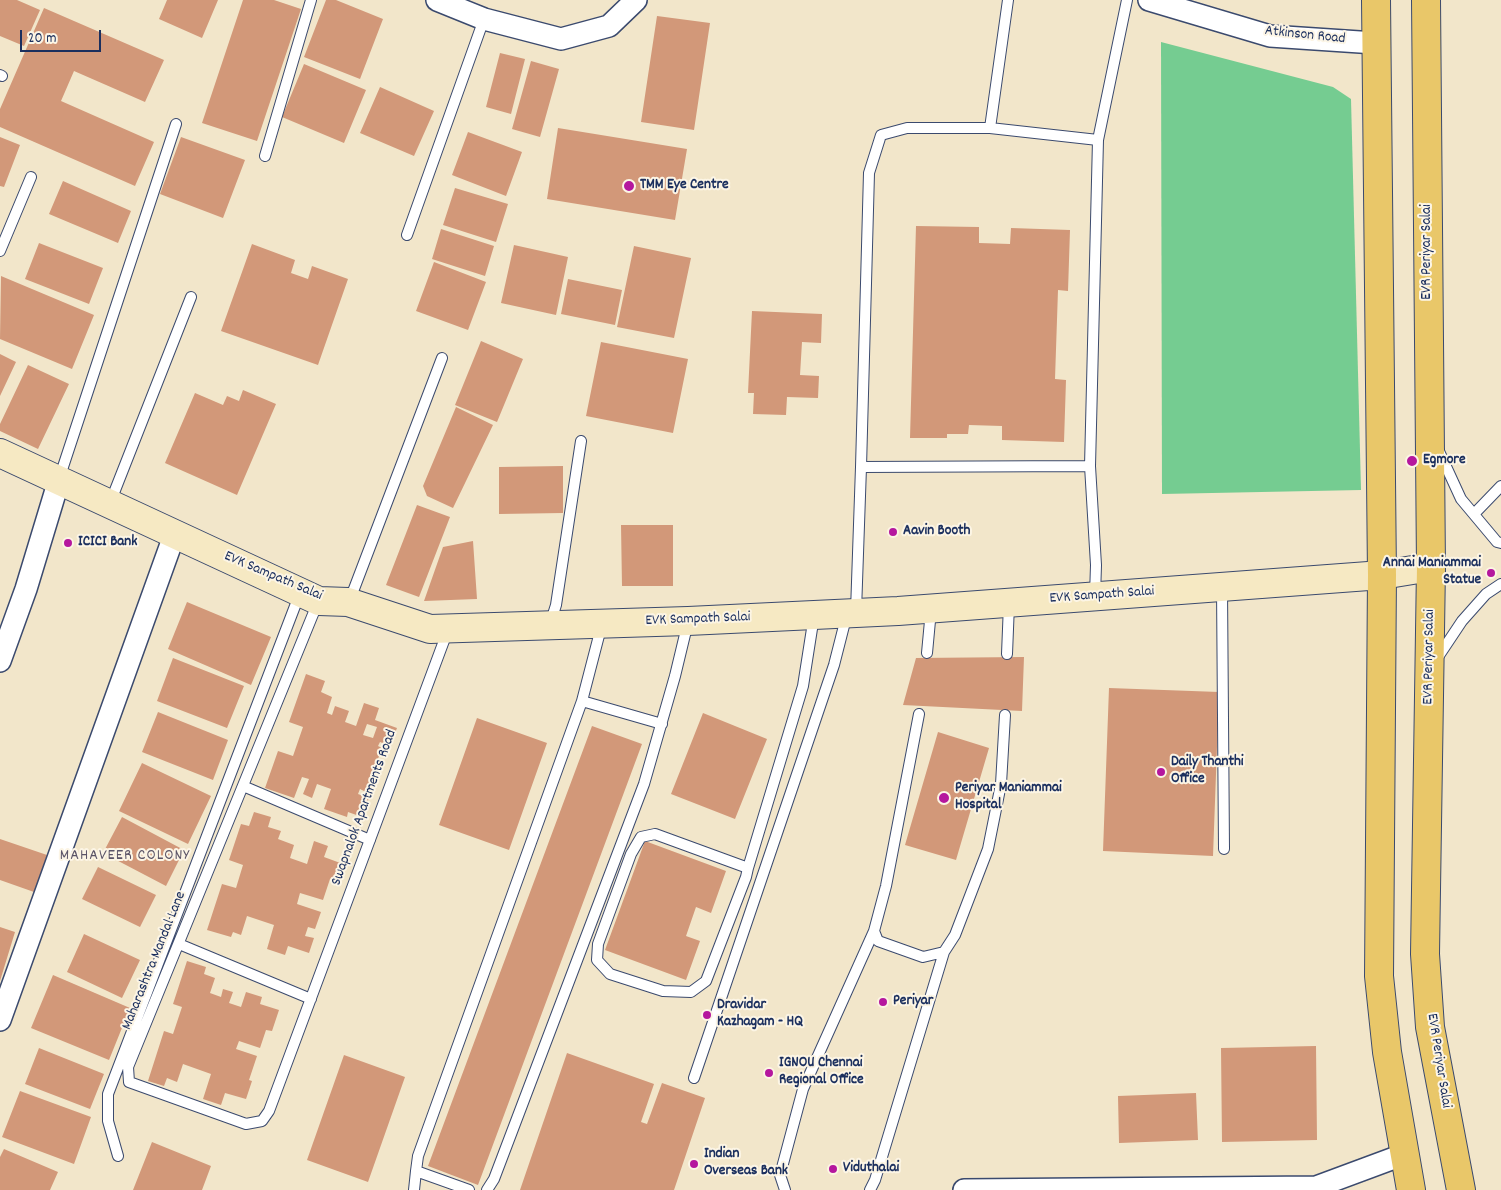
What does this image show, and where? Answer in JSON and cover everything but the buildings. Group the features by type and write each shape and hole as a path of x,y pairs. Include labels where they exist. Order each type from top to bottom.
{"main road":[{"path":"1376,0 1382,575 1379,976 1387,1052 1411,1190"},
{"name":"EVR Periyar Salai","path":"1426,0 1431,567 1425,954 1430,1027 1461,1190"}],"street":[{"path":"437,0 484,19 561,39 609,26 636,0"},
{"name":"Atkinson Road","path":"1150,0 1270,36 1375,43"},
{"name":"EVK Sampath Salai","path":"0,453 309,596 348,602 430,629 688,621 931,609 1382,575 1431,567"},
{"path":"0,661 26,589 58,480"},
{"path":"0,1020 175,533"},
{"path":"964,1190 1316,1188 1405,1154"}],"lane":[{"path":"265,156 312,0"},
{"path":"990,128 1008,0"},
{"path":"1096,597 1090,466 1098,140 1127,0"},
{"path":"407,235 484,19"},
{"path":"58,480 176,124"},
{"path":"694,1078 851,613 860,467 869,173 880,135 906,128 990,128 1098,140"},
{"path":"0,251 31,178"},
{"path":"110,504 191,297"},
{"path":"348,602 442,358"},
{"path":"1430,433 1461,499 1497,542 1501,543"},
{"path":"550,624 556,605 581,441"},
{"path":"860,467 1090,466"},
{"path":"1474,514 1501,486"},
{"path":"1430,670 1462,621 1486,594 1501,584"},
{"path":"1222,587 1224,849"},
{"path":"118,1156 108,1121 108,1094 309,596"},
{"name":"Maharashtra Mandal Lane","path":"309,596 243,786 128,1067 129,1082 246,1124 262,1121 269,1110 311,998"},
{"path":"1007,654 1009,603"},
{"path":"927,653 931,609"},
{"path":"748,868 655,834 641,837 631,854 598,944 597,960 610,974 663,992 691,992 706,981 748,868 803,686 814,615"},
{"path":"487,1190 494,1179 644,784 662,724 688,621"},
{"path":"414,1190 418,1156 582,700 602,623"},
{"name":"Swapnalok Apartments Road","path":"311,998 448,628"},
{"path":"582,700 662,724"},
{"path":"785,1190 780,1175 803,1089 874,931 886,886 919,714"},
{"path":"870,1190 875,1180 944,952 955,935 988,848 1001,784 1004,715"},
{"path":"243,786 370,840"},
{"path":"874,931 878,941 923,957 944,952"},
{"path":"179,944 311,998"},
{"path":"416,1171 469,1190"}],"green space":[{"path":"1161,42 1333,87 1351,99 1361,490 1162,494"}],"place":[{"name":"TMM Eye Centre","path":"629,186"},
{"name":"Egmore","path":"1412,461"},
{"name":"Aavin Booth","path":"893,532"},
{"name":"ICICI Bank","path":"68,543"},
{"name":"Annai Maniammai Statue","path":"1491,573"},
{"name":"Daily Thanthi Office","path":"1161,772"},
{"name":"Periyar Maniammai Hospital","path":"944,798"},
{"name":"Periyar","path":"883,1002"},
{"name":"Dravidar Kazhagam - HQ","path":"707,1015"},
{"name":"IGNOU Chennai Regional Office","path":"769,1073"},
{"name":"Indian Overseas Bank","path":"694,1164"},
{"name":"Viduthalai","path":"833,1169"}],"district":[{"name":"MAHAVEER COLONY","path":"125,857"}]}
